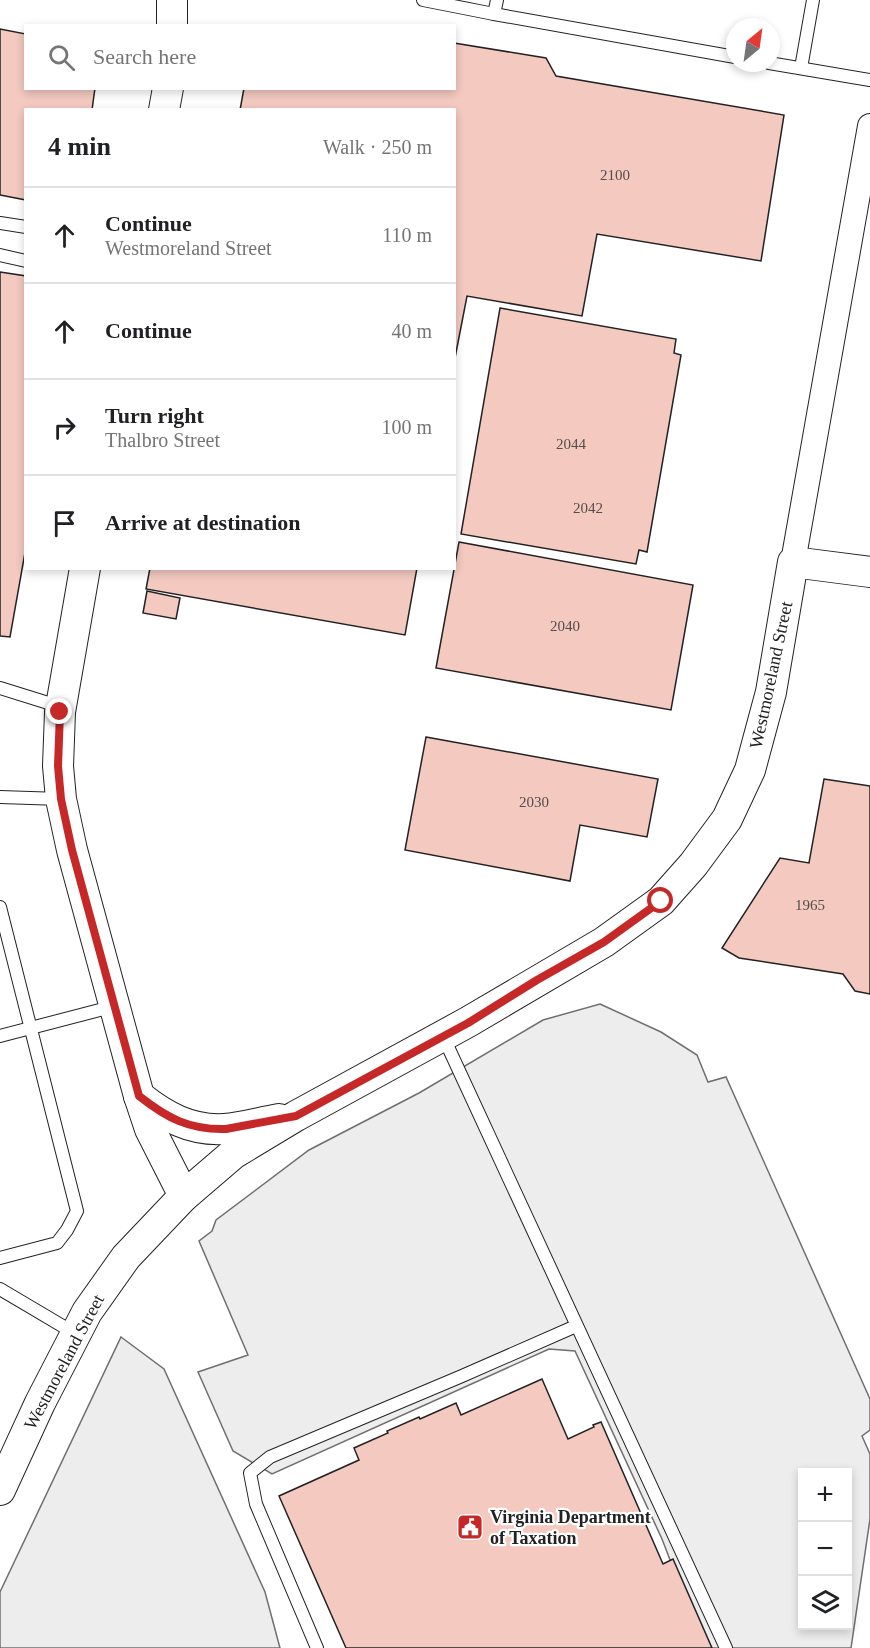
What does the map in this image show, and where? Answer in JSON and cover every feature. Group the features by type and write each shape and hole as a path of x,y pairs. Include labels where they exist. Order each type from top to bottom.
{"street":[{"path":"172,0 172,24"},
{"path":"164,108 168,90"},
{"name":"Westmoreland Street","path":"0,1490 40,1403 87,1312 126,1257 184,1196 233,1154 604,942 661,901 693,865 727,819 750,770 771,692 870,126"},
{"path":"793,562 870,572"},
{"path":"85,570 61,707 58,766 61,799 72,850 139,1096 150,1129 184,1196"},
{"path":"139,1096 167,1116 191,1125 208,1128 226,1129 296,1116"}],"lane":[{"path":"423,0 726,55"},
{"path":"494,14 497,0"},
{"path":"801,68 813,0"},
{"path":"780,65 870,80"},
{"path":"0,223 24,227"},
{"path":"0,255 24,261"},
{"path":"0,688 61,707"},
{"path":"0,797 61,799"},
{"path":"0,907 77,1210 68,1230 57,1243 0,1258"},
{"path":"0,1036 114,1006"},
{"path":"443,1036 726,1648"},
{"path":"1,1293 76,1334"},
{"path":"318,1648 256,1504 250,1473 270,1457 576,1326"}],"shaded area":[{"path":"600,1004 661,1032 697,1055 708,1082 726,1077 870,1399 870,1430 862,1436 870,1454 870,1519 851,1648 704,1648 662,1539 575,1351 549,1349 272,1474 233,1451 198,1372 248,1355 199,1241 212,1231 216,1220 309,1150 419,1093 543,1020"},
{"path":"121,1337 164,1369 265,1592 280,1648 0,1648 0,1592"}],"building":[{"path":"0,29 24,34 24,90 95,90 92,108 24,108 24,200 0,195"},
{"path":"456,43 546,58 556,76 784,115 761,261 597,234 582,316 467,296 456,353 456,108 240,108 244,90 456,90"},
{"path":"0,272 24,276 24,558 10,637 0,636"},
{"path":"500,308 676,339 674,353 681,355 647,552 639,550 636,564 461,534"},
{"path":"459,542 693,585 671,710 436,668 454,570 456,570"},
{"path":"150,570 417,570 405,635 146,589"},
{"path":"147,591 180,598 176,619 143,613"},
{"path":"426,737 658,779 647,837 580,825 570,881 405,850"},
{"path":"824,779 870,786 870,994 855,991 843,974 739,958 722,948 780,858 809,863"},
{"name":"Virginia Department of Taxation","path":"542,1379 568,1439 601,1422 663,1564 673,1559 712,1648 346,1648 279,1496 359,1460 354,1448 388,1433 387,1431 456,1403 461,1415"}],"place":[{"name":"Virginia Department of Taxation","path":"470,1527"}],"route":[{"path":"60,712 58,766 61,799 72,850 139,1096 158,1111 178,1121 202,1128 226,1129 296,1116 468,1023 604,942 661,901"}]}
